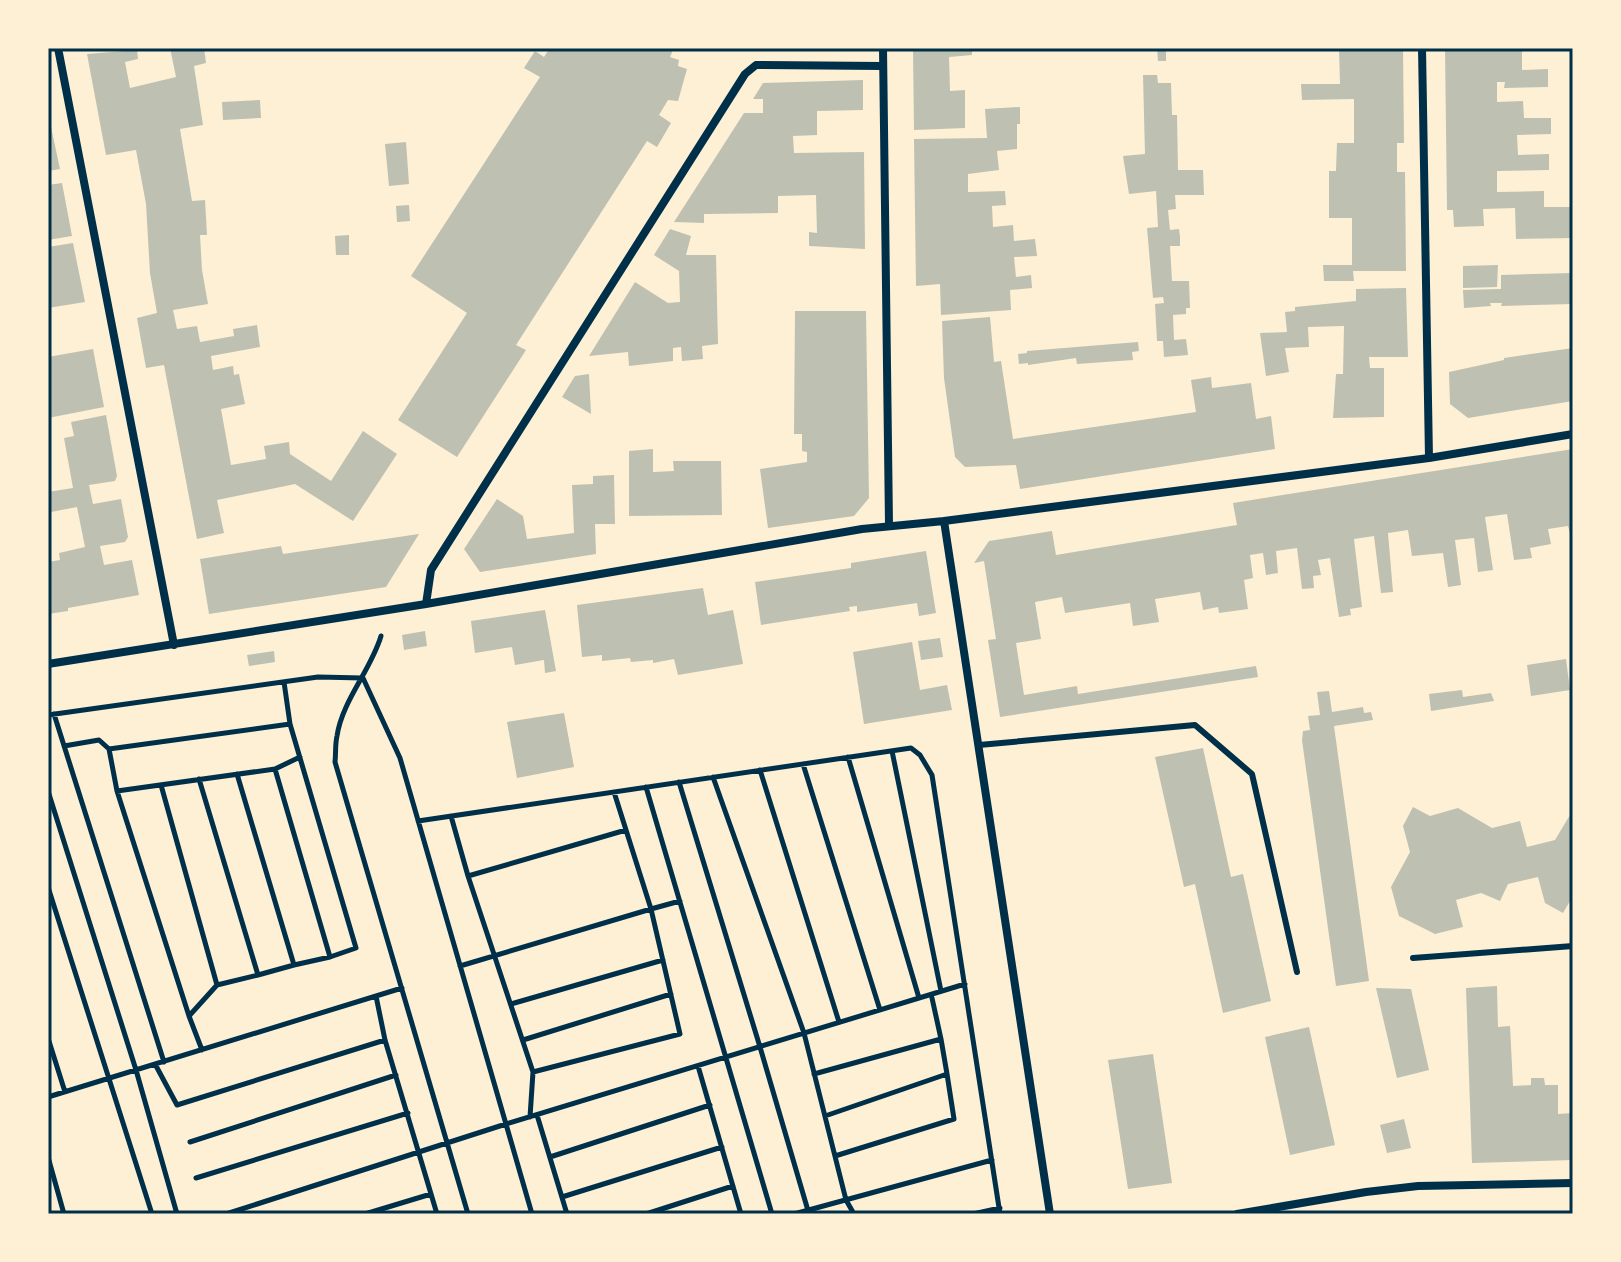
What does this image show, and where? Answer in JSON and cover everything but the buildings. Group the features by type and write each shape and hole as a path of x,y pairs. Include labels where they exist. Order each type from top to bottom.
{"street":[{"path":"58,48 174,645"},
{"path":"883,48 889,525"},
{"path":"1422,48 1429,458"},
{"path":"426,604 431,570 745,74 756,65 882,66"},
{"path":"48,664 426,604 889,525 944,521 1429,458 1573,434"},
{"path":"944,521 1050,1214"},
{"path":"1237,1214 1418,1186 1573,1183"}],"lane":[{"path":"979,745 1195,725 1252,774 1297,972"},
{"path":"1413,958 1573,946"}],"path":[{"path":"374,658 337,733 335,762 468,1214"},
{"path":"164,1062 64,746 51,714 318,677 363,678"},
{"path":"363,678 400,758 532,1214"},
{"path":"189,1016 217,985 356,948 290,724 284,682"},
{"path":"109,749 290,724"},
{"path":"64,746 99,740 109,749 117,791 202,1050"},
{"path":"418,821 911,748 920,755 932,775 1000,1211 973,1214"},
{"path":"892,751 941,991"},
{"path":"117,791 275,769 300,757"},
{"path":"848,757 919,998"},
{"path":"803,764 880,1010"},
{"path":"275,769 330,957"},
{"path":"760,770 839,1022"},
{"path":"237,774 294,965"},
{"path":"713,777 804,1033 846,1200 854,1214"},
{"path":"199,779 258,975"},
{"path":"679,782 808,1212"},
{"path":"161,785 217,985"},
{"path":"646,787 772,1214"},
{"path":"48,791 136,1070 177,1214"},
{"path":"533,1072 680,1034 651,909 614,792"},
{"path":"451,816 533,1072 530,1117"},
{"path":"468,876 626,830"},
{"path":"48,887 152,1214"},
{"path":"460,966 680,901"},
{"path":"511,1004 663,960"},
{"path":"226,1214 506,1124 965,984"},
{"path":"48,1097 402,988"},
{"path":"523,1040 671,994"},
{"path":"376,996 385,1040 437,1214"},
{"path":"835,1156 954,1119 932,998"},
{"path":"48,1038 65,1092"},
{"path":"814,1074 941,1039"},
{"path":"155,1064 177,1105 385,1040"},
{"path":"698,1066 741,1214"},
{"path":"825,1116 947,1074"},
{"path":"190,1142 396,1075"},
{"path":"550,1157 710,1105"},
{"path":"196,1178 408,1113"},
{"path":"537,1115 567,1214"},
{"path":"562,1197 722,1147"},
{"path":"48,1157 52,1183 64,1214"},
{"path":"794,1214 992,1160"},
{"path":"646,1214 733,1186"},
{"path":"365,1214 431,1194"}]}
